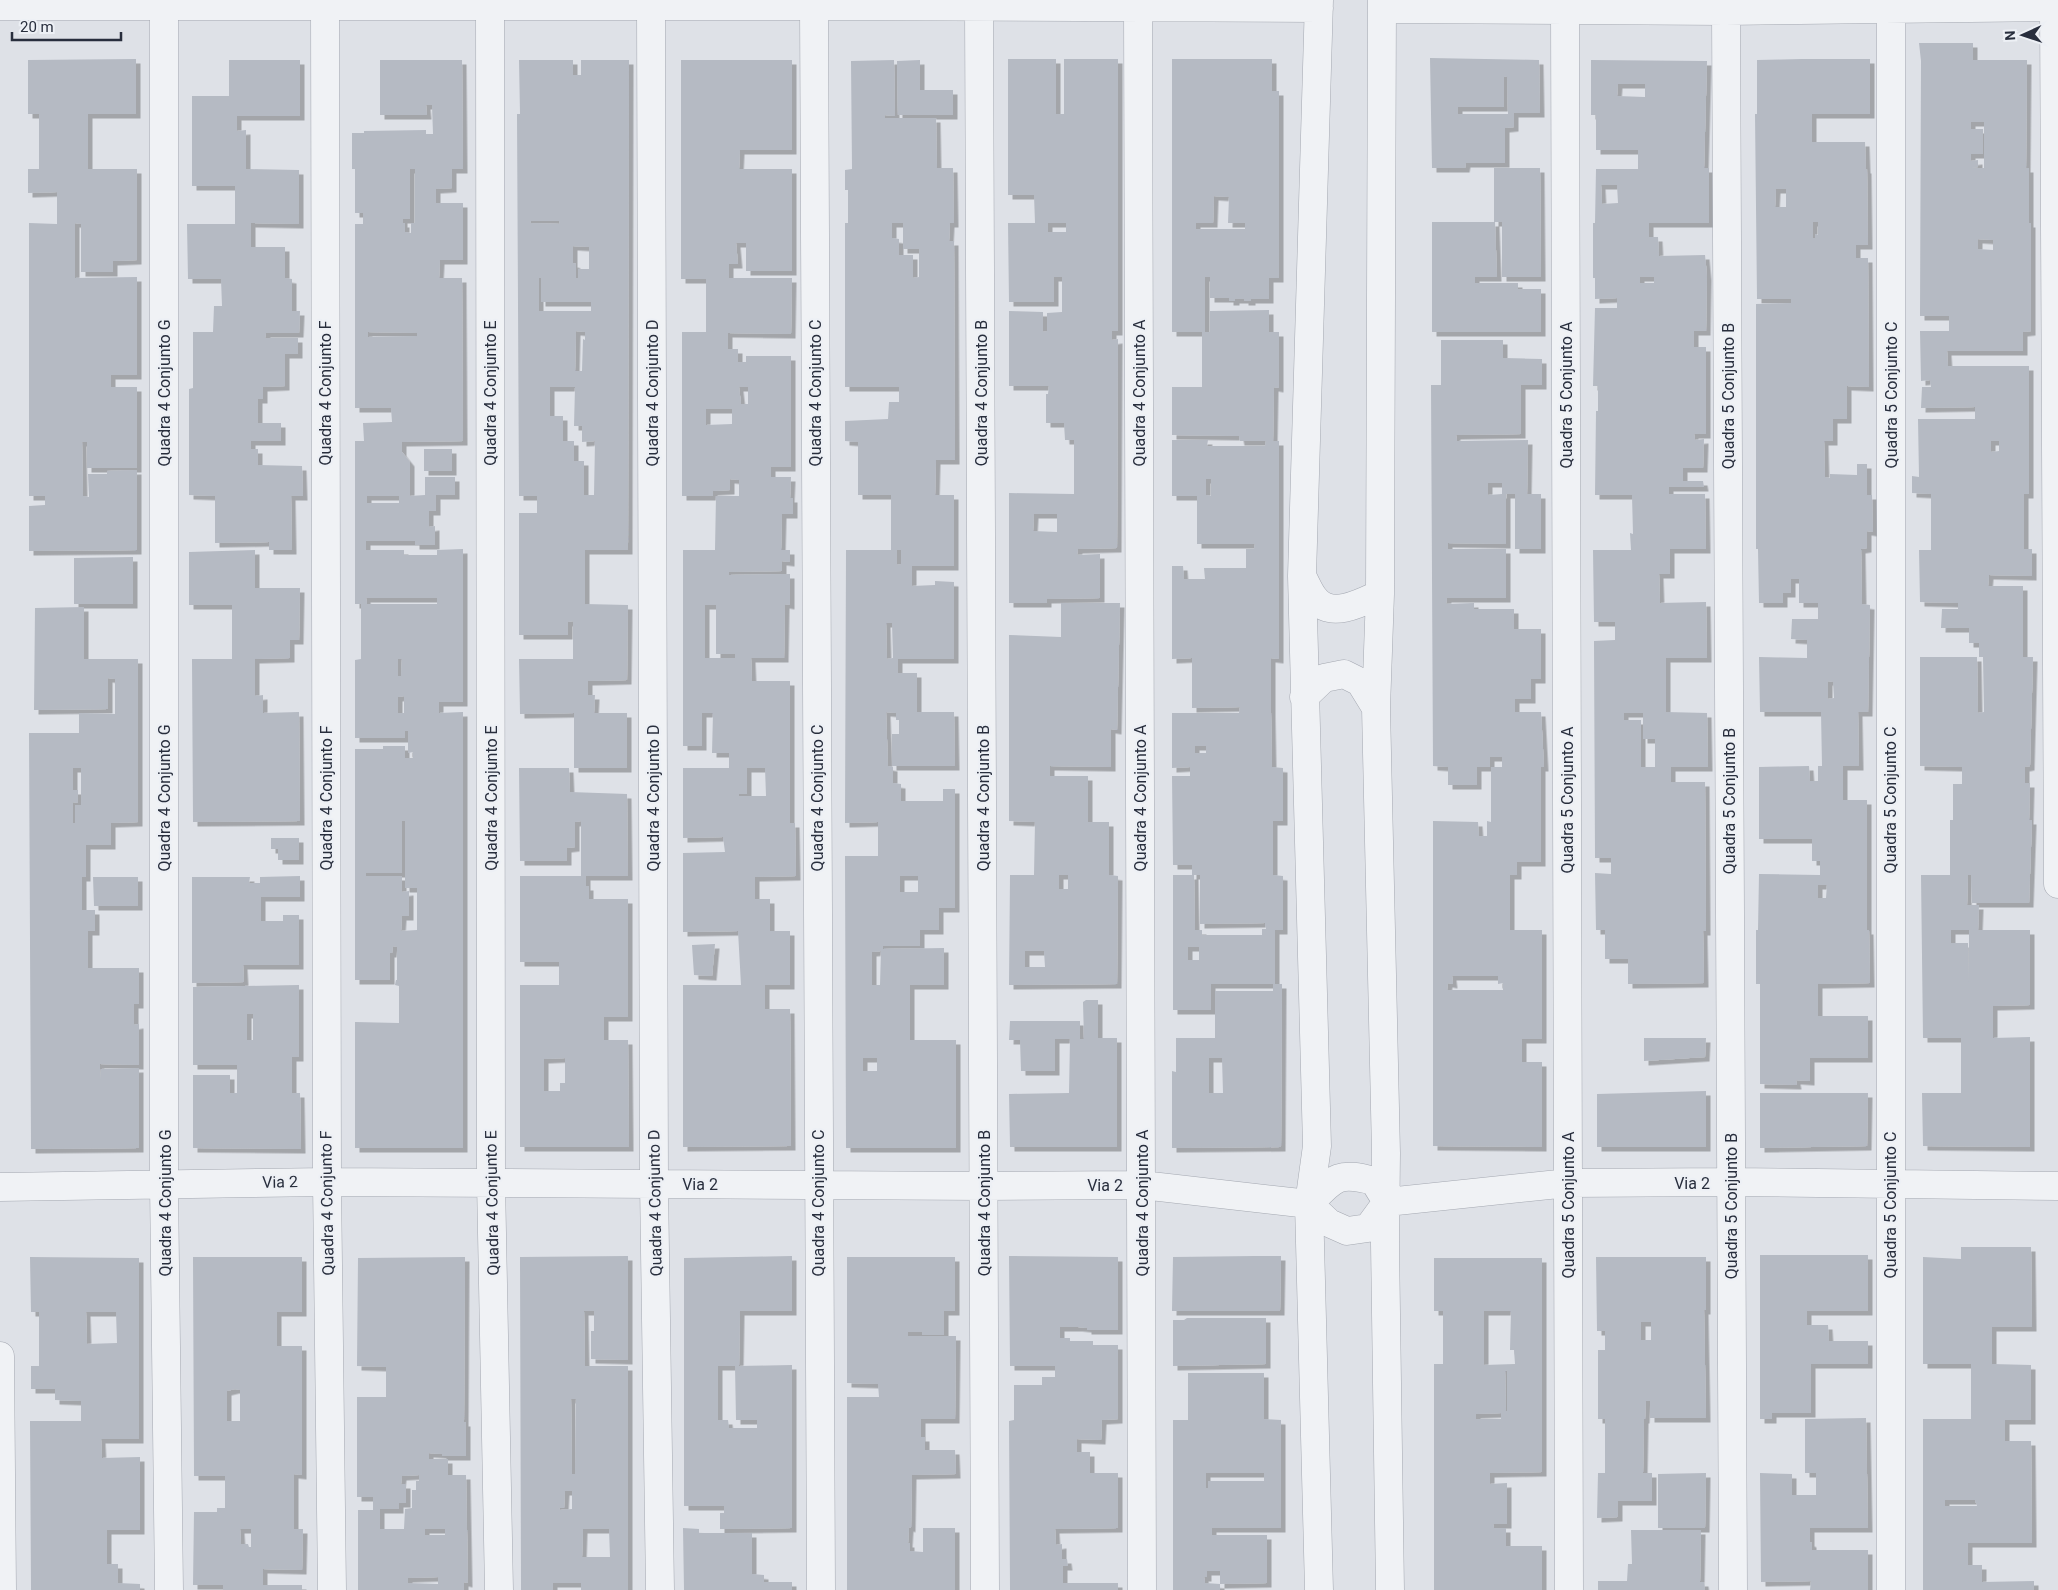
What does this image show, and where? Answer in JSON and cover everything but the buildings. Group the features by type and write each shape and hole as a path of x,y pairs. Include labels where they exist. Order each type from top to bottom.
{"street":[{"path":"0,6 57,3 164,6 252,3 325,6 440,3 490,6 814,6 855,3 979,6 1048,3 1138,6 1319,4 1302,576 1317,1146 1309,1204 1319,1590"},
{"path":"1390,1590 1385,1244 1387,1202 1376,708 1380,594 1383,4 1566,10 1726,11 2056,7 2058,884"},
{"name":"Quadra 4 Conjunto G","path":"164,6 164,1184 169,1590"},
{"name":"Quadra 4 Conjunto F","path":"325,6 326,1182 332,1590"},
{"name":"Quadra 4 Conjunto E","path":"490,6 491,1182 499,1590"},
{"name":"Quadra 4 Conjunto D","path":"651,6 654,1184 660,1590"},
{"name":"Quadra 4 Conjunto C","path":"814,6 821,1590"},
{"name":"Quadra 4 Conjunto B","path":"979,6 985,1590"},
{"name":"Quadra 4 Conjunto A","path":"1138,6 1142,1590"},
{"name":"Quadra 5 Conjunto A","path":"1566,10 1569,1590"},
{"name":"Quadra 5 Conjunto C","path":"1891,10 1891,1590"},
{"name":"Quadra 5 Conjunto B","path":"1726,11 1733,1590"},
{"path":"1302,576 1317,602 1332,608 1353,607 1380,594"},
{"path":"1304,697 1324,678 1344,674 1360,682 1376,708"},
{"path":"1309,1204 1331,1181 1352,1175 1374,1181 1387,1202"},
{"name":"Via 2","path":"0,1187 326,1182 984,1186 1142,1185 1309,1204"},
{"name":"Via 2","path":"1387,1202 1568,1183 1731,1182 2058,1186"},
{"path":"1309,1204 1329,1223 1347,1231 1368,1228 1387,1202"},
{"path":"0,1356 2,1590"}]}
